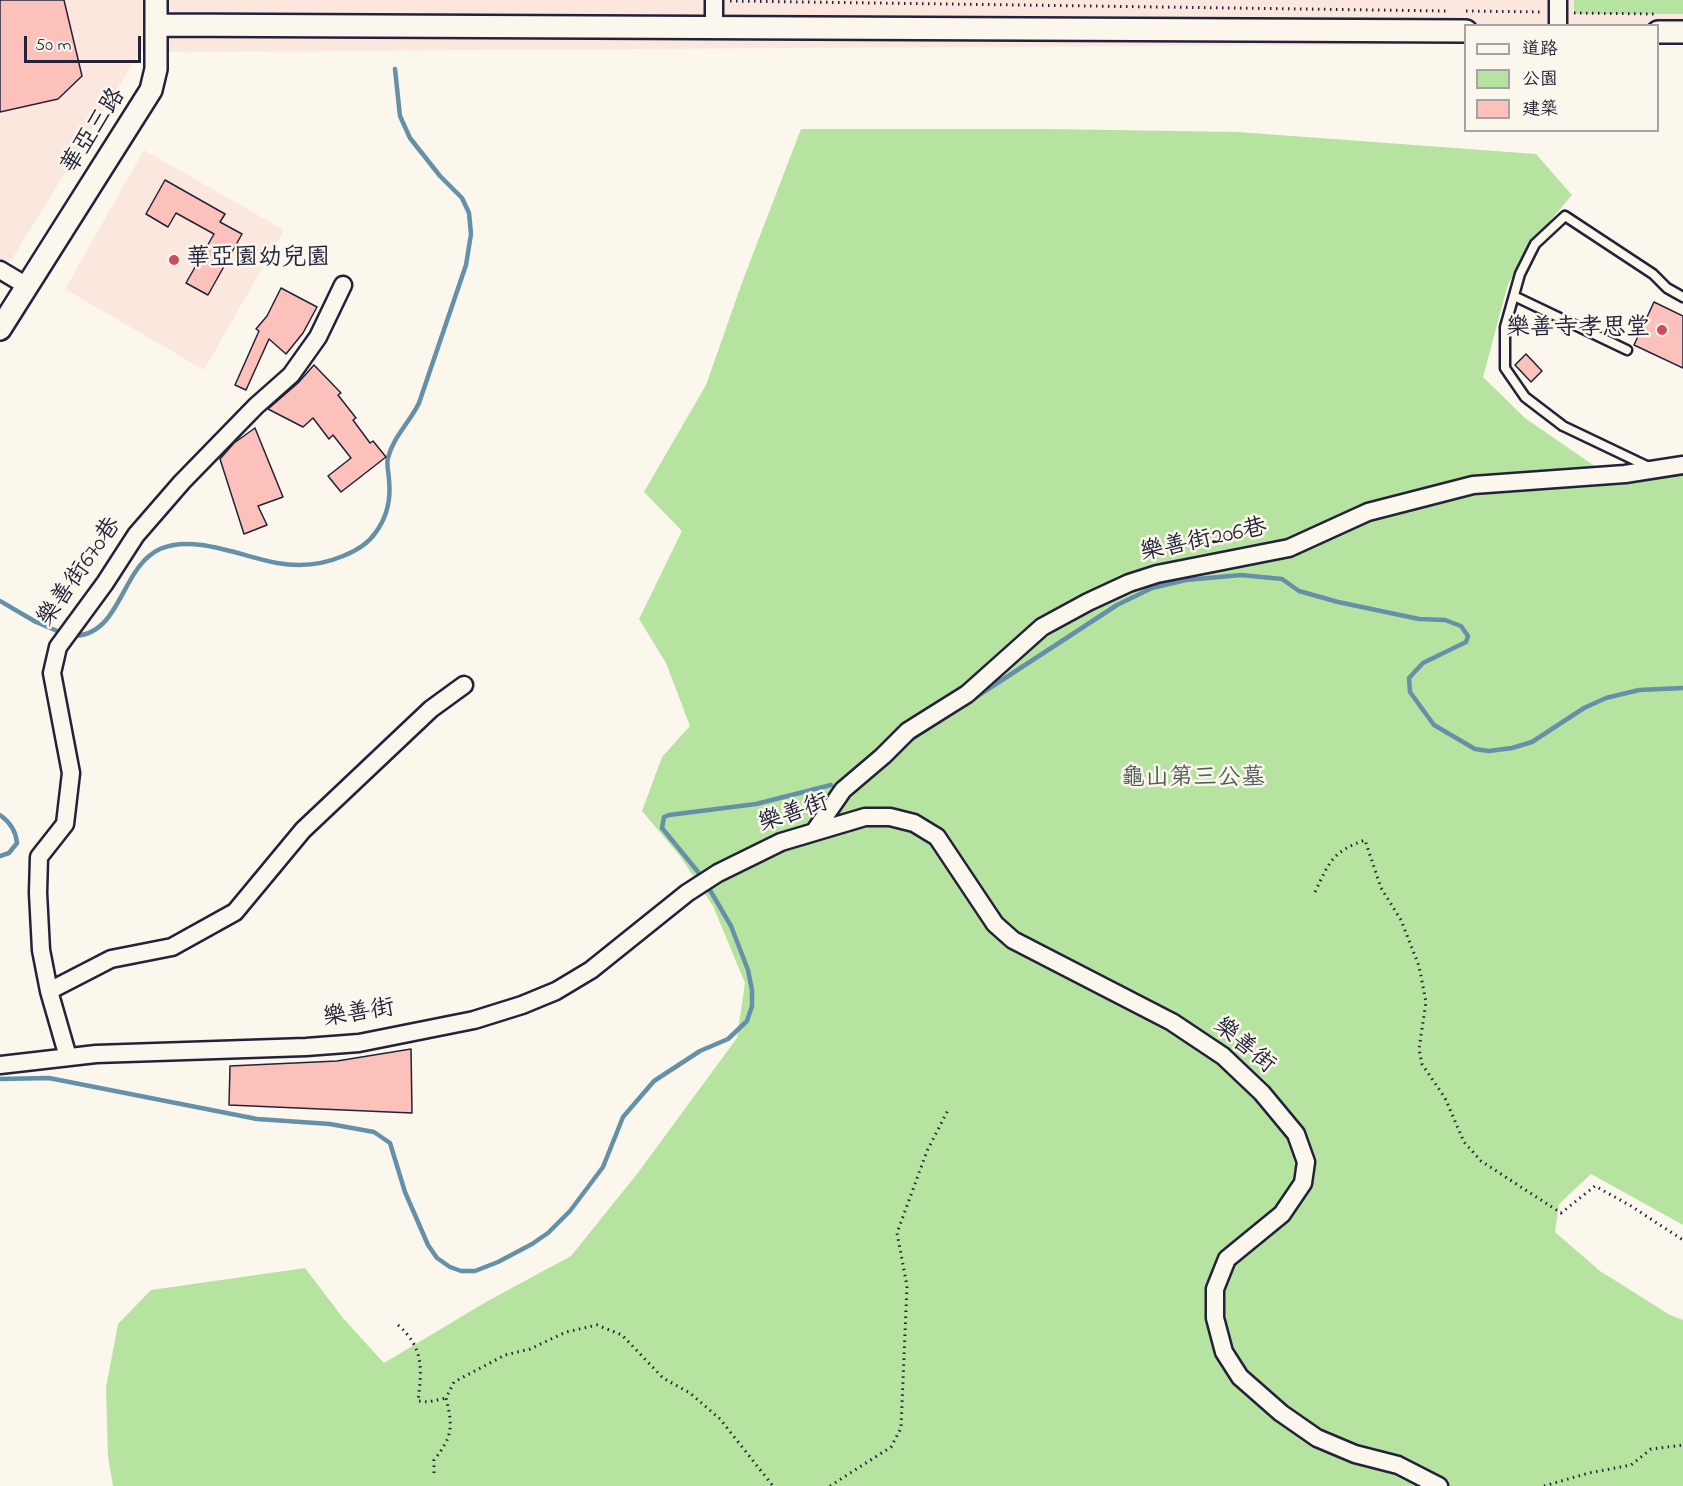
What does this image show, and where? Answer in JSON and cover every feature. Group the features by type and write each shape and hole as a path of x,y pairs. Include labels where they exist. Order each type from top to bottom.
{"street":[{"name":"華亞三路","path":"0,329 151,90 156,69 156,0"},
{"path":"714,26 722,0"},
{"path":"156,25 714,26 1465,21"},
{"path":"1659,23 1683,32"},
{"path":"0,270 27,286"},
{"name":"樂善街670巷","path":"68,1058 40,950 38,893 39,857 65,824 71,773 52,673 58,647 105,583 136,535 256,406 291,375 318,338 343,285"},
{"name":"樂善街206巷","path":"814,832 843,790 908,731 967,694 1042,627 1129,583 1157,574 1289,548 1368,512 1462,488 1530,481 1567,480 1683,465"},
{"path":"49,991 111,959 172,947 235,912 303,830 431,709 464,685"},
{"name":"樂善街","path":"0,1065 96,1054 306,1047 359,1042 474,1020 522,1005 556,991 591,970 687,893 718,873 782,842 865,817 890,817 914,824 937,837 995,924 1013,940 1172,1022 1223,1056 1262,1093 1296,1134 1306,1162 1303,1183 1282,1214 1227,1259 1215,1289 1215,1318 1224,1352 1240,1377 1281,1413 1317,1438 1355,1454 1398,1466 1440,1486"}],"lane":[{"path":"1653,469 1563,426 1525,397 1505,368 1506,327 1520,274 1535,244 1565,216 1653,274 1667,288 1683,297"},
{"path":"1514,296 1627,350"}],"path":[{"path":"722,0 1452,11"},
{"path":"1465,21 1558,13 1659,23"},
{"path":"1315,892 1329,864 1344,848 1365,840 1381,888 1401,920 1419,966 1426,1002 1419,1048 1422,1064 1445,1098 1464,1142 1481,1161 1561,1214 1595,1186 1683,1240"},
{"path":"830,1486 891,1447 901,1428 906,1286 897,1233 927,1151 949,1108"},
{"path":"398,1325 411,1337 422,1368 418,1401 428,1402 446,1398"},
{"path":"434,1473 434,1460 447,1444 451,1420 446,1398 454,1382 505,1355 530,1349 566,1332 597,1325 622,1335 663,1378 690,1393 720,1419 773,1486"},
{"path":"1544,1486 1589,1473 1631,1465 1651,1449 1683,1445"}],"shaded area":[{"path":"0,0 1683,0 1683,43 1659,43 1659,24 1464,24 1464,44 140,52 0,278"},
{"name":"華亞園幼兒園","path":"144,150 284,230 204,370 65,289"}],"green space":[{"path":"1574,0 1683,0 1683,14 1574,14"},
{"name":"龜山第三公墓","path":"801,129 1238,132 1536,154 1572,195 1533,241 1508,284 1483,377 1525,418 1596,467 1629,484 1683,473 1683,1225 1591,1174 1559,1204 1555,1232 1600,1271 1670,1315 1683,1320 1683,1486 113,1486 108,1457 106,1388 118,1324 151,1290 305,1268 343,1318 384,1363 486,1302 571,1256 637,1174 737,1038 745,983 713,906 680,856 642,811 662,757 690,726 666,663 639,619 682,531 644,492 706,385 743,280"}],"building":[{"path":"0,0 64,0 82,76 58,99 0,112"},
{"path":"165,180 225,214 220,222 242,234 208,295 186,283 214,234 176,213 168,227 146,214"},
{"path":"281,288 317,307 303,333 286,354 269,339 246,390 235,385 259,331 256,329 267,316"},
{"name":"樂善寺孝思堂","path":"1654,302 1683,316 1683,368 1634,345"},
{"path":"1526,354 1542,371 1531,382 1515,365"},
{"path":"314,365 341,393 338,395 356,418 353,420 370,443 373,441 386,457 341,492 328,476 351,458 333,435 329,439 313,418 303,427 268,409 298,383"},
{"path":"255,428 283,497 258,506 267,525 244,534 220,459 234,443"},
{"path":"411,1049 412,1113 229,1105 230,1066 337,1061"}],"waterway":[{"path":"70,636 87,634 100,626 111,614 146,558 160,549 173,545 203,545 277,563 311,564 348,554 369,540 380,526 389,501 387,466 390,450 419,403 466,265 471,234 469,213 462,198 440,176 410,138 400,116 395,69"},
{"path":"973,699 1117,605 1152,588 1186,580 1241,575 1282,579 1299,591 1338,602 1419,619 1445,620 1461,626 1468,636 1466,642 1423,663 1409,678 1410,692 1434,725 1475,749 1489,751 1532,742 1584,708 1606,698 1639,690 1683,688"},
{"path":"0,601 36,622 62,633"},
{"path":"910,740 941,720"},
{"path":"703,878 662,828 664,817 756,804 831,785"},
{"path":"0,815 12,827 17,843 9,853 0,856"},
{"path":"0,1079 49,1078 257,1119 330,1124 374,1132 390,1143 405,1192 428,1245 437,1258 461,1271 475,1271 498,1262 548,1233 570,1211 603,1167 623,1117 654,1081 700,1051 728,1039 747,1021 752,1006 748,970 731,926 707,885"}],"place":[{"name":"華亞園幼兒園","path":"174,260"},
{"name":"樂善寺孝思堂","path":"1662,330"}]}
